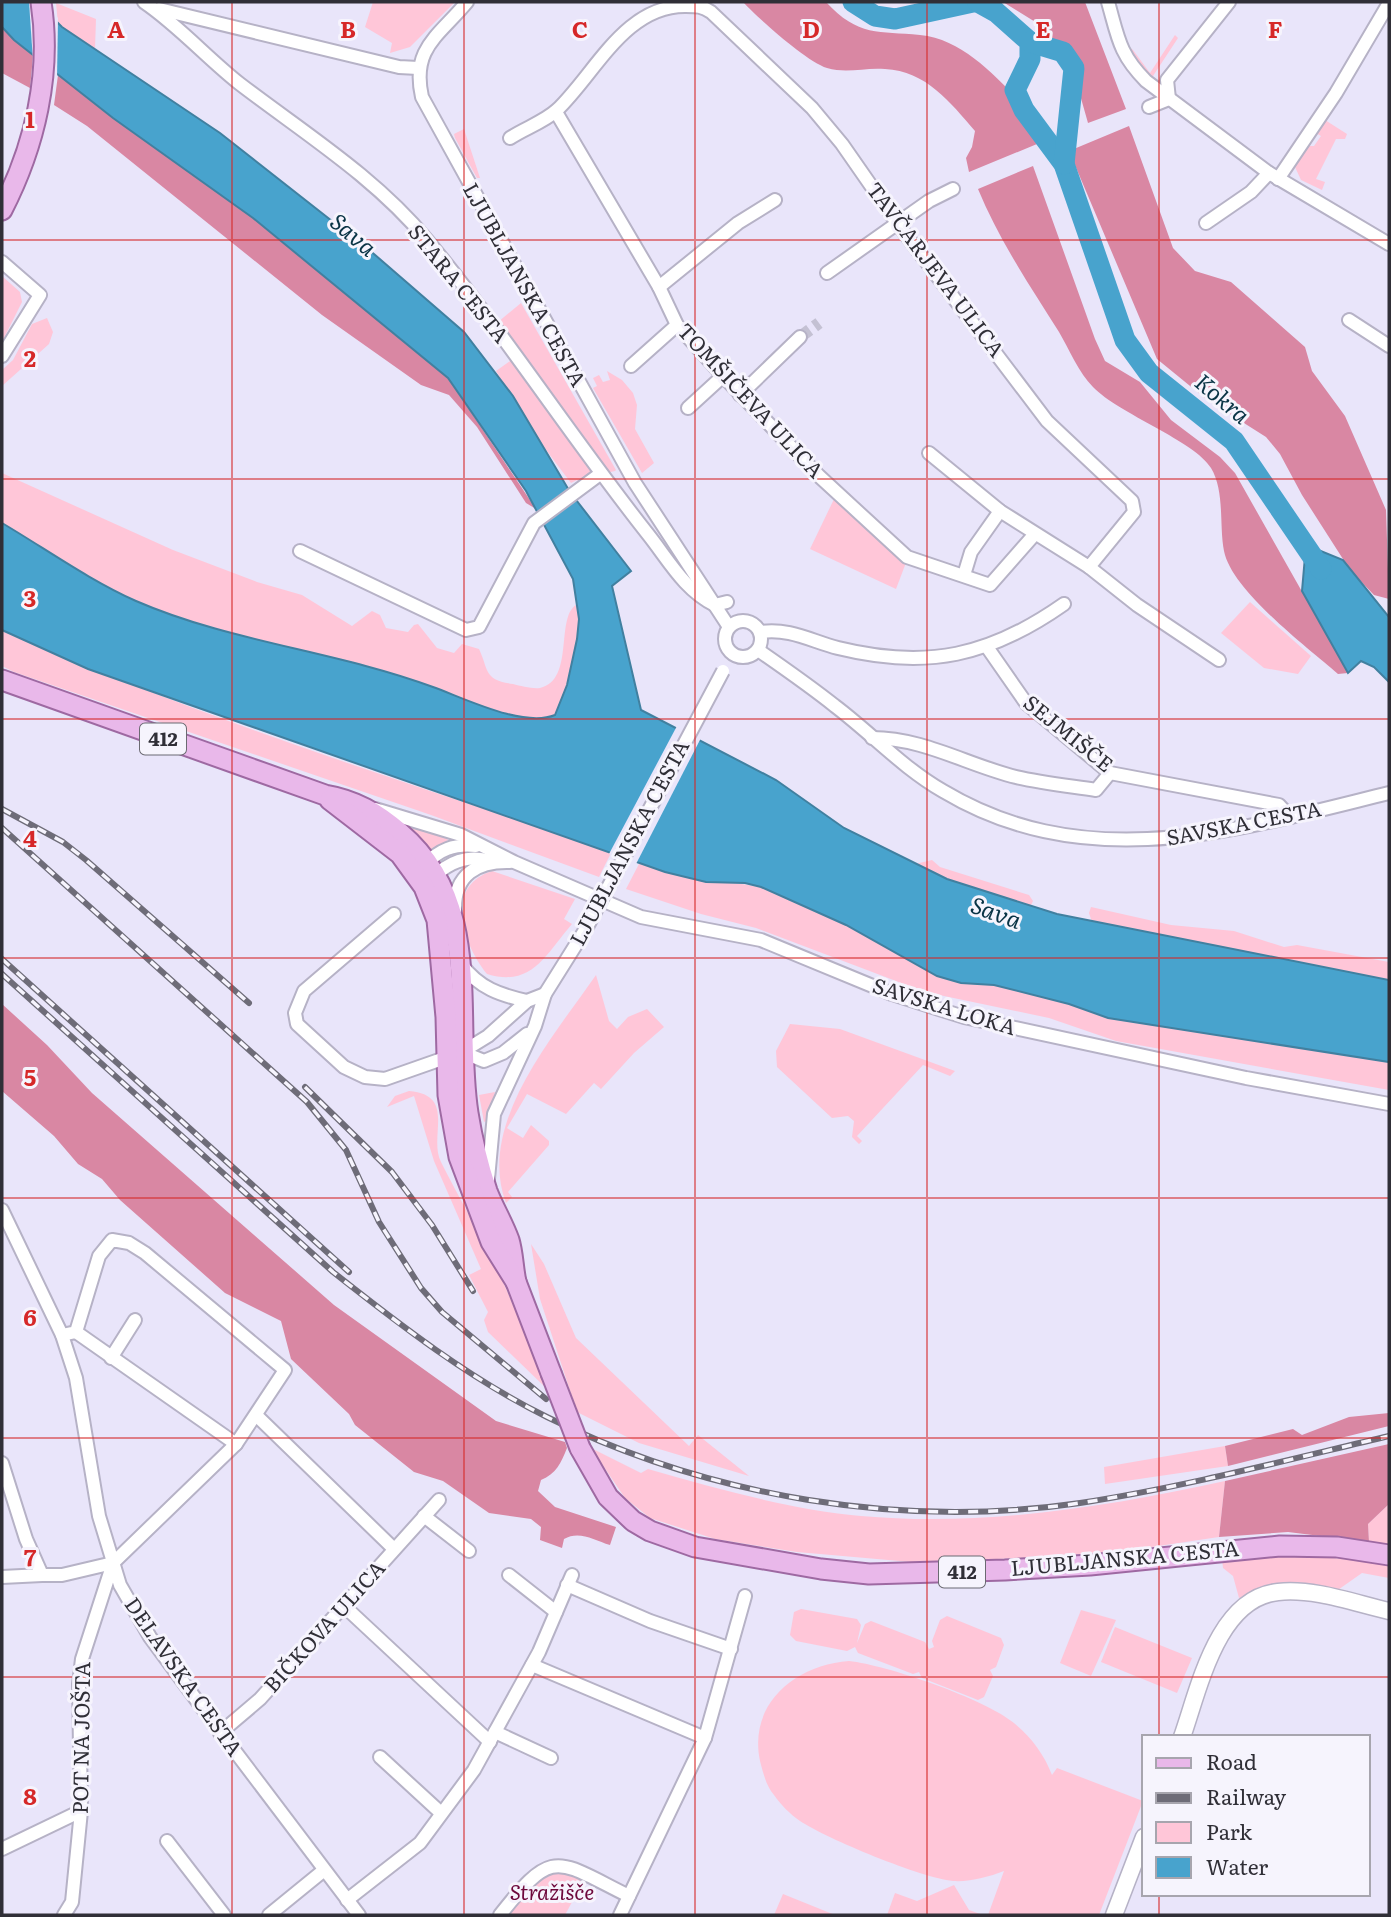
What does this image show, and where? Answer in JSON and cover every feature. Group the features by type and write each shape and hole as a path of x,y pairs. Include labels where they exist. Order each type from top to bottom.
{"main road":[{"path":"2,210 24,158 41,95 46,58 41,2"},
{"name":"412","path":"2,681 325,795 347,799 365,807 412,843 426,875 455,925 462,965 454,1054 487,1190"},
{"name":"LJUBLJANSKA CESTA","path":"325,795 384,839 426,875 438,920 446,1017 454,1054 448,1095 458,1157 491,1242 516,1282 580,1448 608,1497 633,1521 650,1531 695,1548 821,1569 869,1574 1090,1565 1280,1546 1337,1547 1389,1555"},
{"name":"LJUBLJANSKA CESTA","path":"487,1190 509,1241 516,1282"}],"street":[{"name":"STARA CESTA","path":"144,2 157,9 199,52 355,170 425,237 491,321 600,474 692,592 721,603"},
{"path":"157,9 399,67 418,68 432,42 467,2"},
{"path":"1108,2 1117,41 1124,55 1146,81 1273,176 1389,244"},
{"path":"1169,99 1167,80 1229,2"},
{"path":"1206,223 1273,176 1336,93 1389,3"},
{"name":"TAVČARJEVA ULICA","path":"556,112 609,47 632,27 669,6 702,6 751,48 812,108 842,144 897,223 1046,421 1071,440 1132,501 1134,512 1089,567"},
{"name":"LJUBLJANSKA CESTA","path":"418,68 427,108 635,483 690,566 735,624"},
{"path":"1149,107 1169,99"},
{"path":"510,138 556,112"},
{"name":"TOMŠIČEVA ULICA","path":"556,112 659,287 677,325 819,476 907,557 990,585 1034,535"},
{"path":"827,273 929,201 953,189"},
{"path":"659,287 738,223 775,200"},
{"path":"2,262 40,295 2,356"},
{"path":"1349,320 1389,346"},
{"path":"631,366 677,325"},
{"path":"740,395 800,337"},
{"path":"688,408 723,376"},
{"path":"932,456 1000,511 1034,535 1089,567 1137,605 1219,660"},
{"path":"300,551 466,630 479,627 534,523 600,474"},
{"path":"964,575 971,552 1000,511"},
{"path":"761,632 758,650 749,656 732,654 725,638 735,624 753,623 761,632 793,632 835,647 884,657 914,659 987,647 1026,631 1064,604"},
{"name":"SEJMIŠČE","path":"987,647 1026,703 1110,773 1279,805 1290,817"},
{"name":"SAVSKA CESTA","path":"758,650 837,707 909,769 965,804 1016,826 1049,835 1103,841 1154,840 1264,824 1389,793"},
{"name":"LJUBLJANSKA CESTA","path":"487,1190 494,1114 535,1026 545,994 587,927 732,654"},
{"path":"872,738 890,738 923,745 1016,777 1096,790 1110,773"},
{"name":"SAVSKA LOKA","path":"365,807 461,835 514,862 641,917 761,940 892,994 964,1017 1258,1081 1389,1104"},
{"path":"426,875 457,845 483,847"},
{"path":"426,875 474,856 490,861 514,862"},
{"path":"455,925 454,897 460,883 465,874 490,861"},
{"path":"394,914 304,991 295,1013 296,1024 344,1067 365,1077 385,1079 454,1054 488,1036 527,1001 545,994"},
{"path":"462,965 480,985 495,993 527,1001"},
{"path":"454,1054 484,1061 522,1040 535,1026"},
{"name":"DELAVSKA CESTA","path":"2,1210 62,1335 76,1378 99,1516 113,1563 130,1604 220,1733 359,1915"},
{"path":"2,1577 62,1574 113,1563 236,1444 285,1370 215,1309 129,1243 112,1240 105,1246 76,1332"},
{"path":"111,1359 135,1320"},
{"path":"62,1335 76,1332 236,1444"},
{"path":"257,1416 394,1549"},
{"path":"2,1463 26,1539 42,1576"},
{"name":"BIČKOVA ULICA","path":"220,1733 260,1699 439,1500"},
{"path":"424,1516 469,1551"},
{"name":"POT NA JOŠTA","path":"64,1915 73,1909 81,1811 79,1684 82,1659 113,1563"},
{"path":"509,1575 556,1612"},
{"path":"347,1900 420,1843 474,1770 532,1665 569,1580 650,1621 731,1649"},
{"path":"1183,1735 1223,1628 1245,1605 1261,1595 1279,1591 1310,1594 1389,1611"},
{"path":"620,1915 705,1738 745,1596"},
{"path":"344,1606 492,1737 551,1758"},
{"path":"532,1665 705,1738"},
{"path":"380,1757 441,1812"},
{"path":"2,1849 81,1811"},
{"path":"167,1841 224,1915"},
{"path":"1114,1915 1142,1842"},
{"path":"500,1915 529,1878 541,1868 558,1864 629,1896"},
{"path":"269,1915 323,1871"}],"green space":[{"path":"373,2 455,2 410,47 390,53 392,43 365,27"},
{"path":"56,3 96,19 95,49 58,24"},
{"path":"1175,35 1178,38 1151,79 1122,42 1133,50 1150,73"},
{"path":"1325,120 1347,134 1345,139 1336,139 1316,179 1325,182 1322,190 1301,180 1295,167 1307,146 1314,146 1321,136 1316,133"},
{"path":"464,129 480,178 477,178 455,138 454,134"},
{"path":"2,276 20,292 22,302 2,342"},
{"path":"521,303 615,471 606,473 498,322"},
{"path":"47,318 53,332 49,344 2,386 2,370 13,360 32,324"},
{"path":"513,359 592,472 589,479 580,485 577,480 571,483 537,438 496,371"},
{"path":"607,371 622,380 633,393 637,405 635,429 654,463 642,473 593,388 597,386 593,378 599,375 603,382 610,380"},
{"path":"2,473 173,550 257,582 302,595 352,626 372,611 380,615 386,628 408,632 418,624 437,648 454,653 462,644 479,649 489,673 496,680 503,682 537,688 551,683 562,661 567,620 571,610 578,604 576,647 570,675 555,715 527,718 511,715 396,675 208,627 136,601 85,574 2,523"},
{"path":"835,497 907,560 896,589 810,549"},
{"path":"1250,602 1311,656 1298,674 1264,668 1221,633"},
{"path":"2,630 228,721 612,851 599,877 431,815 14,672 2,666"},
{"path":"411,826 445,836 448,840 430,852 411,832"},
{"path":"932,860 940,867 1029,895 1033,901 1030,907 947,879 915,864"},
{"path":"640,862 665,872 761,887 846,925 937,976 961,983 994,985 1069,1004 1108,1018 1389,1062 1389,1090 1116,1041 1049,1018 925,992 756,928 701,914 626,889"},
{"path":"492,871 575,899 564,919 572,924 537,966 516,976 487,974 478,962 465,932 462,917 467,890 477,879"},
{"path":"1091,907 1171,925 1234,931 1284,947 1297,945 1389,962 1389,980 1092,922 1089,913"},
{"path":"596,975 609,1021 617,1029 628,1017 647,1009 664,1027 634,1053 601,1089 594,1083 566,1114 527,1094 507,1128 523,1138 531,1125 549,1141 549,1145 508,1192 512,1197 506,1203 500,1173 502,1143 510,1112 541,1053"},
{"path":"790,1024 840,1029 955,1071 950,1076 923,1065 857,1136 862,1141 859,1144 852,1137 854,1121 848,1116 832,1118 777,1067 776,1051"},
{"path":"409,1091 424,1094 437,1108 437,1140 441,1162 502,1279 546,1388 488,1332 484,1320 488,1312 469,1275 481,1269 434,1161 414,1096 387,1107 395,1096"},
{"path":"495,1092 488,1120 484,1122 479,1095"},
{"path":"531,1244 544,1264 576,1338 689,1446 698,1435 749,1476 639,1443 577,1412 540,1299"},
{"path":"1225,1446 1228,1466 1105,1484 1104,1467"},
{"path":"591,1448 641,1473 648,1469 807,1509 907,1519 998,1517 1044,1512 1135,1499 1225,1481 1219,1537 1125,1551 911,1562 797,1552 715,1539 650,1518 625,1498"},
{"path":"1389,1504 1389,1545 1369,1542 1368,1524"},
{"path":"1296,1554 1389,1564 1389,1578 1362,1573 1335,1592 1287,1586 1265,1589 1239,1598 1233,1576 1223,1568 1222,1559"},
{"path":"801,1609 857,1619 861,1625 857,1643 865,1624 871,1621 925,1642 929,1649 934,1647 932,1641 940,1620 947,1616 1001,1638 1004,1645 996,1667 990,1670 993,1676 984,1697 978,1700 922,1678 919,1672 913,1674 858,1653 855,1647 847,1651 796,1641 790,1635 794,1612"},
{"path":"1081,1610 1116,1620 1091,1676 1060,1663"},
{"path":"1115,1627 1192,1658 1177,1693 1101,1662"},
{"path":"849,1661 866,1664 959,1694 1014,1723 1036,1746 1052,1775 1057,1768 1142,1801 1099,1915 988,1915 1004,1871 966,1881 953,1881 920,1873 831,1838 800,1821 786,1809 771,1791 762,1770 758,1740 761,1721 780,1691 794,1679 829,1664"},
{"name":"Stražišče","path":"555,1869 585,1878 565,1915 507,1915 533,1880"},
{"path":"954,1885 969,1910 983,1915 887,1915 895,1893 917,1901"},
{"path":"783,1894 835,1915 774,1915"}],"shaded area":[{"path":"743,2 826,2 859,27 920,35 949,43 974,58 1018,99 1027,114 1037,144 969,172 966,158 972,147 975,131 936,90 913,75 900,71 842,70 818,64 795,49"},
{"path":"1003,2 1085,2 1126,109 1088,123 1073,70 1050,44 1045,28"},
{"path":"2,27 33,56 30,88 2,73"},
{"path":"58,75 253,218 448,378 536,509 526,503 477,427 449,395 421,385 322,315 87,126 54,105"},
{"path":"1129,126 1173,248 1195,271 1231,282 1305,347 1312,371 1345,416 1386,510 1389,599 1374,595 1350,570 1302,495 1280,454 1266,437 1206,399 1157,359 1069,151"},
{"path":"1033,166 1105,361 1140,382 1171,420 1220,457 1235,473 1348,673 1338,674 1290,634 1255,600 1230,567 1224,551 1218,487 1211,468 1189,448 1105,397 1093,387 1079,368 1005,245 978,189"},
{"path":"2,1004 47,1045 92,1093 334,1305 496,1421 565,1442 567,1448 560,1463 551,1475 541,1480 538,1491 555,1507 616,1527 610,1545 575,1535 564,1539 562,1548 540,1540 541,1527 531,1519 489,1513 443,1481 414,1472 355,1425 349,1414 291,1359 281,1321 225,1293 120,1200 102,1179 78,1164 54,1136 2,1091"},
{"path":"1389,1413 1389,1426 1228,1466 1225,1446 1293,1429 1302,1435 1349,1417"},
{"path":"1389,1444 1389,1504 1368,1524 1369,1542 1288,1532 1219,1537 1225,1481"}],"water":[{"name":"Sava","path":"2,2 37,2 62,27 220,133 374,254 464,332 513,396 570,492 631,571 612,586 641,710 776,780 844,828 947,879 1057,914 1389,980 1389,1062 1108,1018 1069,1004 994,985 961,983 937,976 846,925 761,887 745,883 706,882 665,872 88,669 2,630 2,523 101,584 172,615 246,637 359,664 494,710 527,718 555,715 567,685 579,619 573,579 526,491 448,378 253,218 113,118 14,40 2,27"},
{"path":"1306,545 1343,560 1389,617 1389,682 1374,667 1361,661 1348,673 1302,591"}],"pier":[{"path":"29,2 42,2 58,18 57,79 33,61"},
{"path":"678,724 702,736 636,864 609,854"}],"waterway":[{"name":"Kokra","path":"853,2 875,16 895,19 973,2"},
{"name":"Kokra","path":"978,2 996,12 1030,42 1030,59 1015,90 1024,110 1064,164 1125,340 1149,373 1234,441 1321,569"},
{"name":"Kokra","path":"1030,42 1063,52 1074,68 1064,164"}],"tunnel":[{"path":"800,337 819,323"}],"railway":[{"path":"2,809 63,842 86,860 249,1003"},
{"path":"2,828 307,1102 346,1150 379,1222 421,1288 442,1312 546,1399"},
{"path":"2,959 349,1272"},
{"path":"2,974 333,1272 410,1331 518,1402 609,1445 673,1468 807,1500 944,1512 1012,1510 1080,1503 1158,1489 1389,1436"},
{"path":"305,1087 392,1172 432,1225 473,1291"}]}
